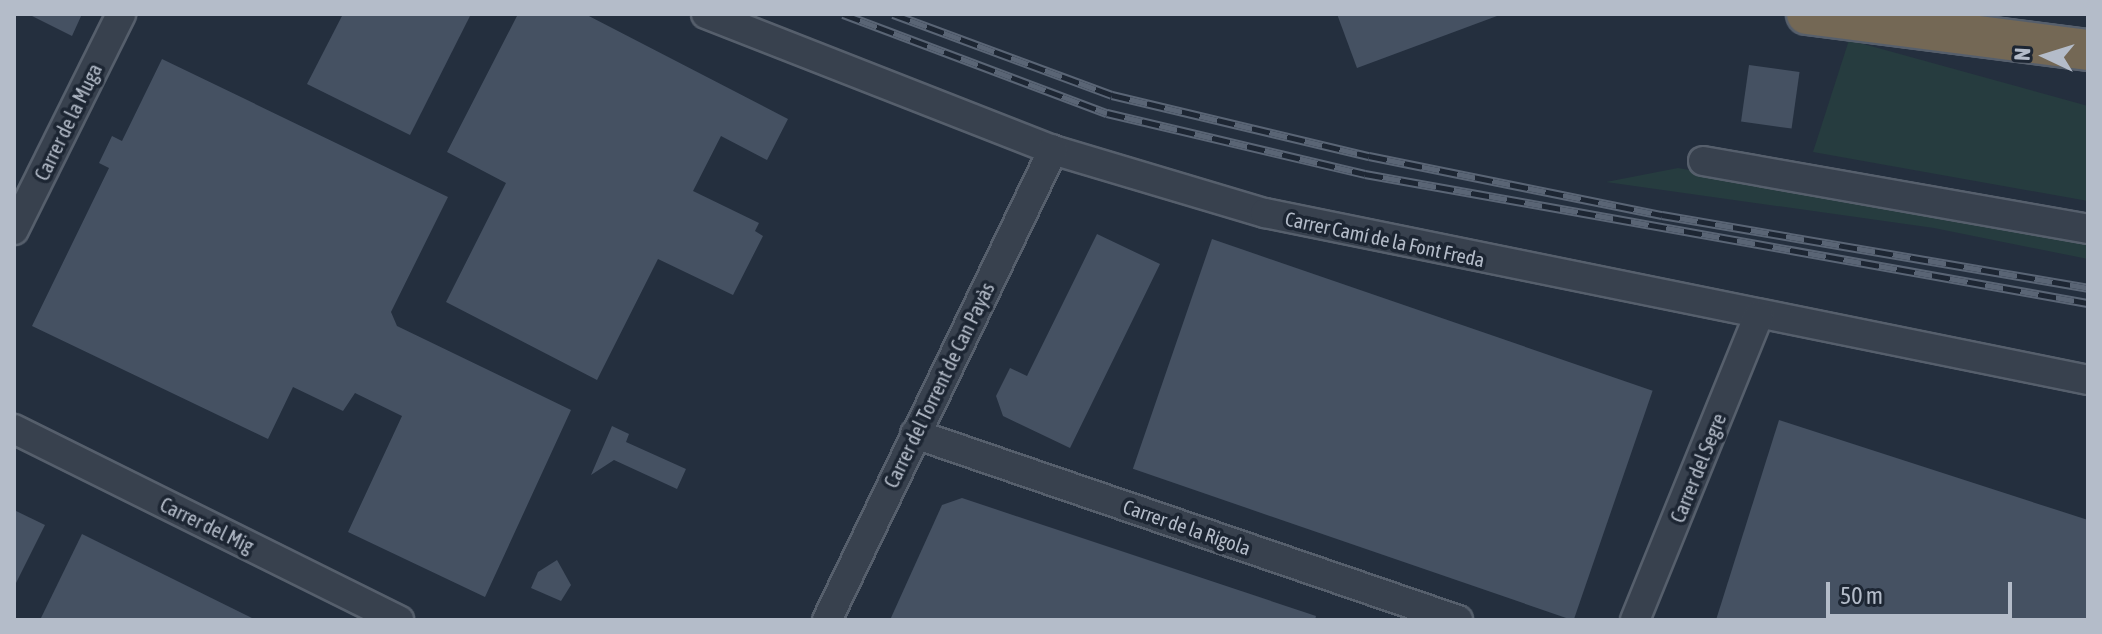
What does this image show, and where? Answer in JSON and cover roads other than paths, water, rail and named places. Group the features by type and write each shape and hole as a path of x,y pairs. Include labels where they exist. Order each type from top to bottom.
{"highway":[{"path":"1807,14 2088,49"},
{"path":"1968,14 2088,49"}],"street":[{"name":"Carrer de la Muga","path":"14,230 121,14"},
{"name":"Carrer Camí de la Font Freda","path":"706,14 1053,150 1337,230 2088,380"},
{"name":"Carrer del Torrent de Can Payàs","path":"827,620 1053,150"},
{"path":"1703,161 2088,229"},
{"name":"Carrer del Segre","path":"1635,620 1759,315"},
{"name":"Carrer del Mig","path":"14,429 399,620"},
{"name":"Carrer de la Rigola","path":"915,434 1458,620"}],"railway":[{"path":"843,14 1107,113 1365,174 2088,303"},
{"path":"893,14 1112,95 1369,156 1662,215 2088,288"}]}
